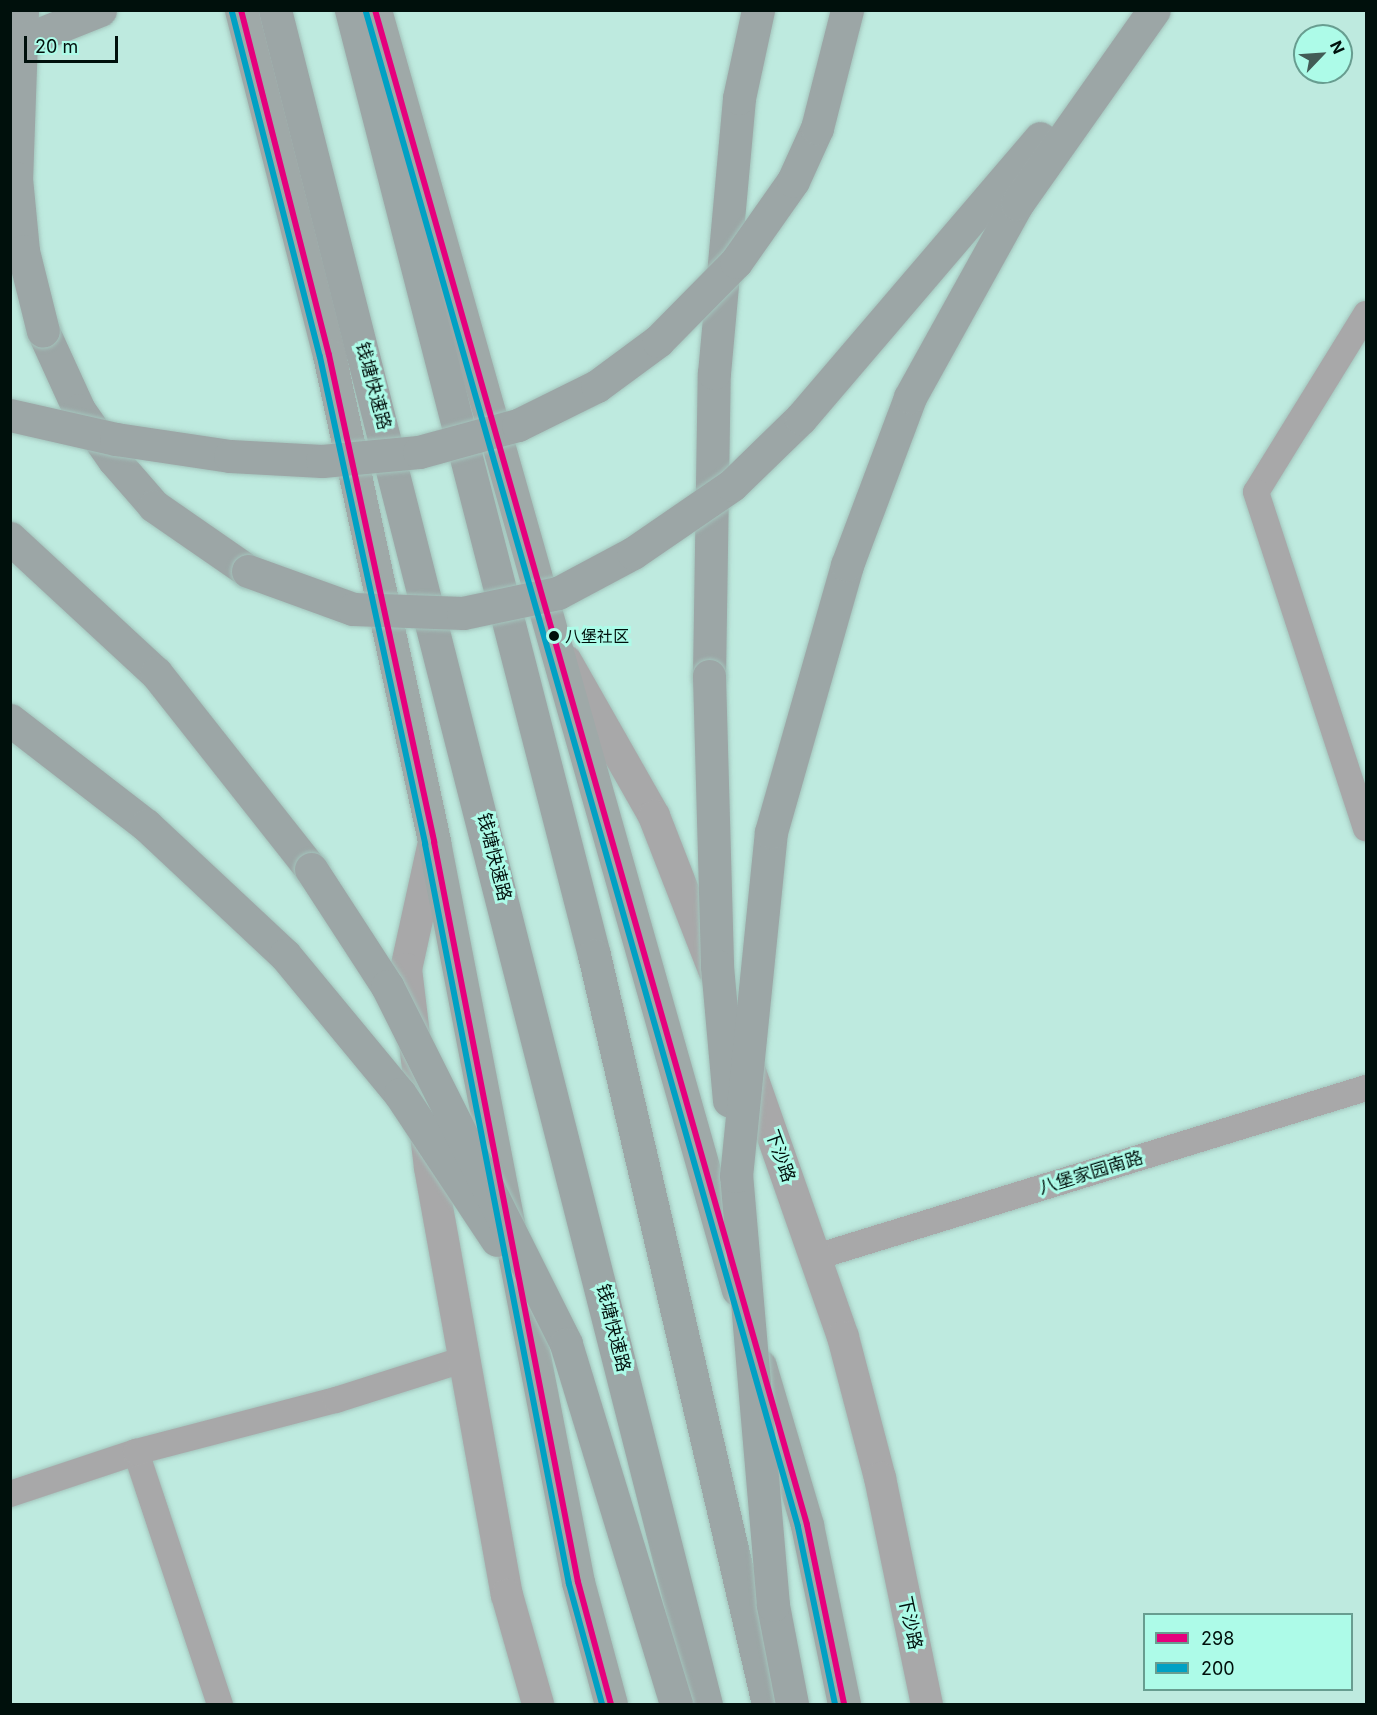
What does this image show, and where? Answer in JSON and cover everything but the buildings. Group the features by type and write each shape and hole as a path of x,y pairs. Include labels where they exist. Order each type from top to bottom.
{"highway":[{"path":"22,10 16,91 22,251 44,331 79,410 114,460 154,506 248,571 353,609 463,614 558,593 633,553 732,484 801,418 1152,10"},
{"path":"10,46 100,10"},
{"name":"钱塘快速路","path":"275,10 706,1704"},
{"path":"351,10 594,955 768,1704"},
{"path":"758,10 739,98 714,373 709,676 717,966 773,1605 792,1704"},
{"path":"10,415 116,439 230,456 322,461 419,452 518,425 597,386 658,342 736,262 793,181 817,128 847,10"},
{"path":"736,1176 771,832 819,655 881,467 948,321 1017,204 1152,10"},
{"path":"10,538 156,673 311,869 387,986 566,1344 676,1704"},
{"path":"10,720 146,825 285,955 400,1094 566,1344"}],"main road":[{"path":"10,34 76,10"},
{"path":"241,10 329,355 434,842 578,1582 611,1704"},
{"name":"下沙路","path":"375,10 807,1525 844,1704"}],"street":[{"path":"1366,314 1256,492 1366,829"},
{"name":"下沙路","path":"552,636 654,816 816,1257 880,1478 927,1704"},
{"path":"434,842 406,969 430,1168 507,1595 538,1704"},
{"name":"八堡家园南路","path":"816,1257 1366,1089"},
{"path":"10,1494 136,1452 336,1400 465,1359"},
{"path":"136,1452 220,1704"}],"transit line":[{"name":"298","path":"241,10 329,355 434,842 578,1582 611,1704"},
{"name":"298","path":"375,10 807,1525 844,1704"},
{"name":"200","path":"232,12 320,357 425,844 569,1584 602,1704"},
{"name":"200","path":"366,12 798,1527 835,1704"}],"place":[{"name":"八堡社区","path":"554,636"}]}
